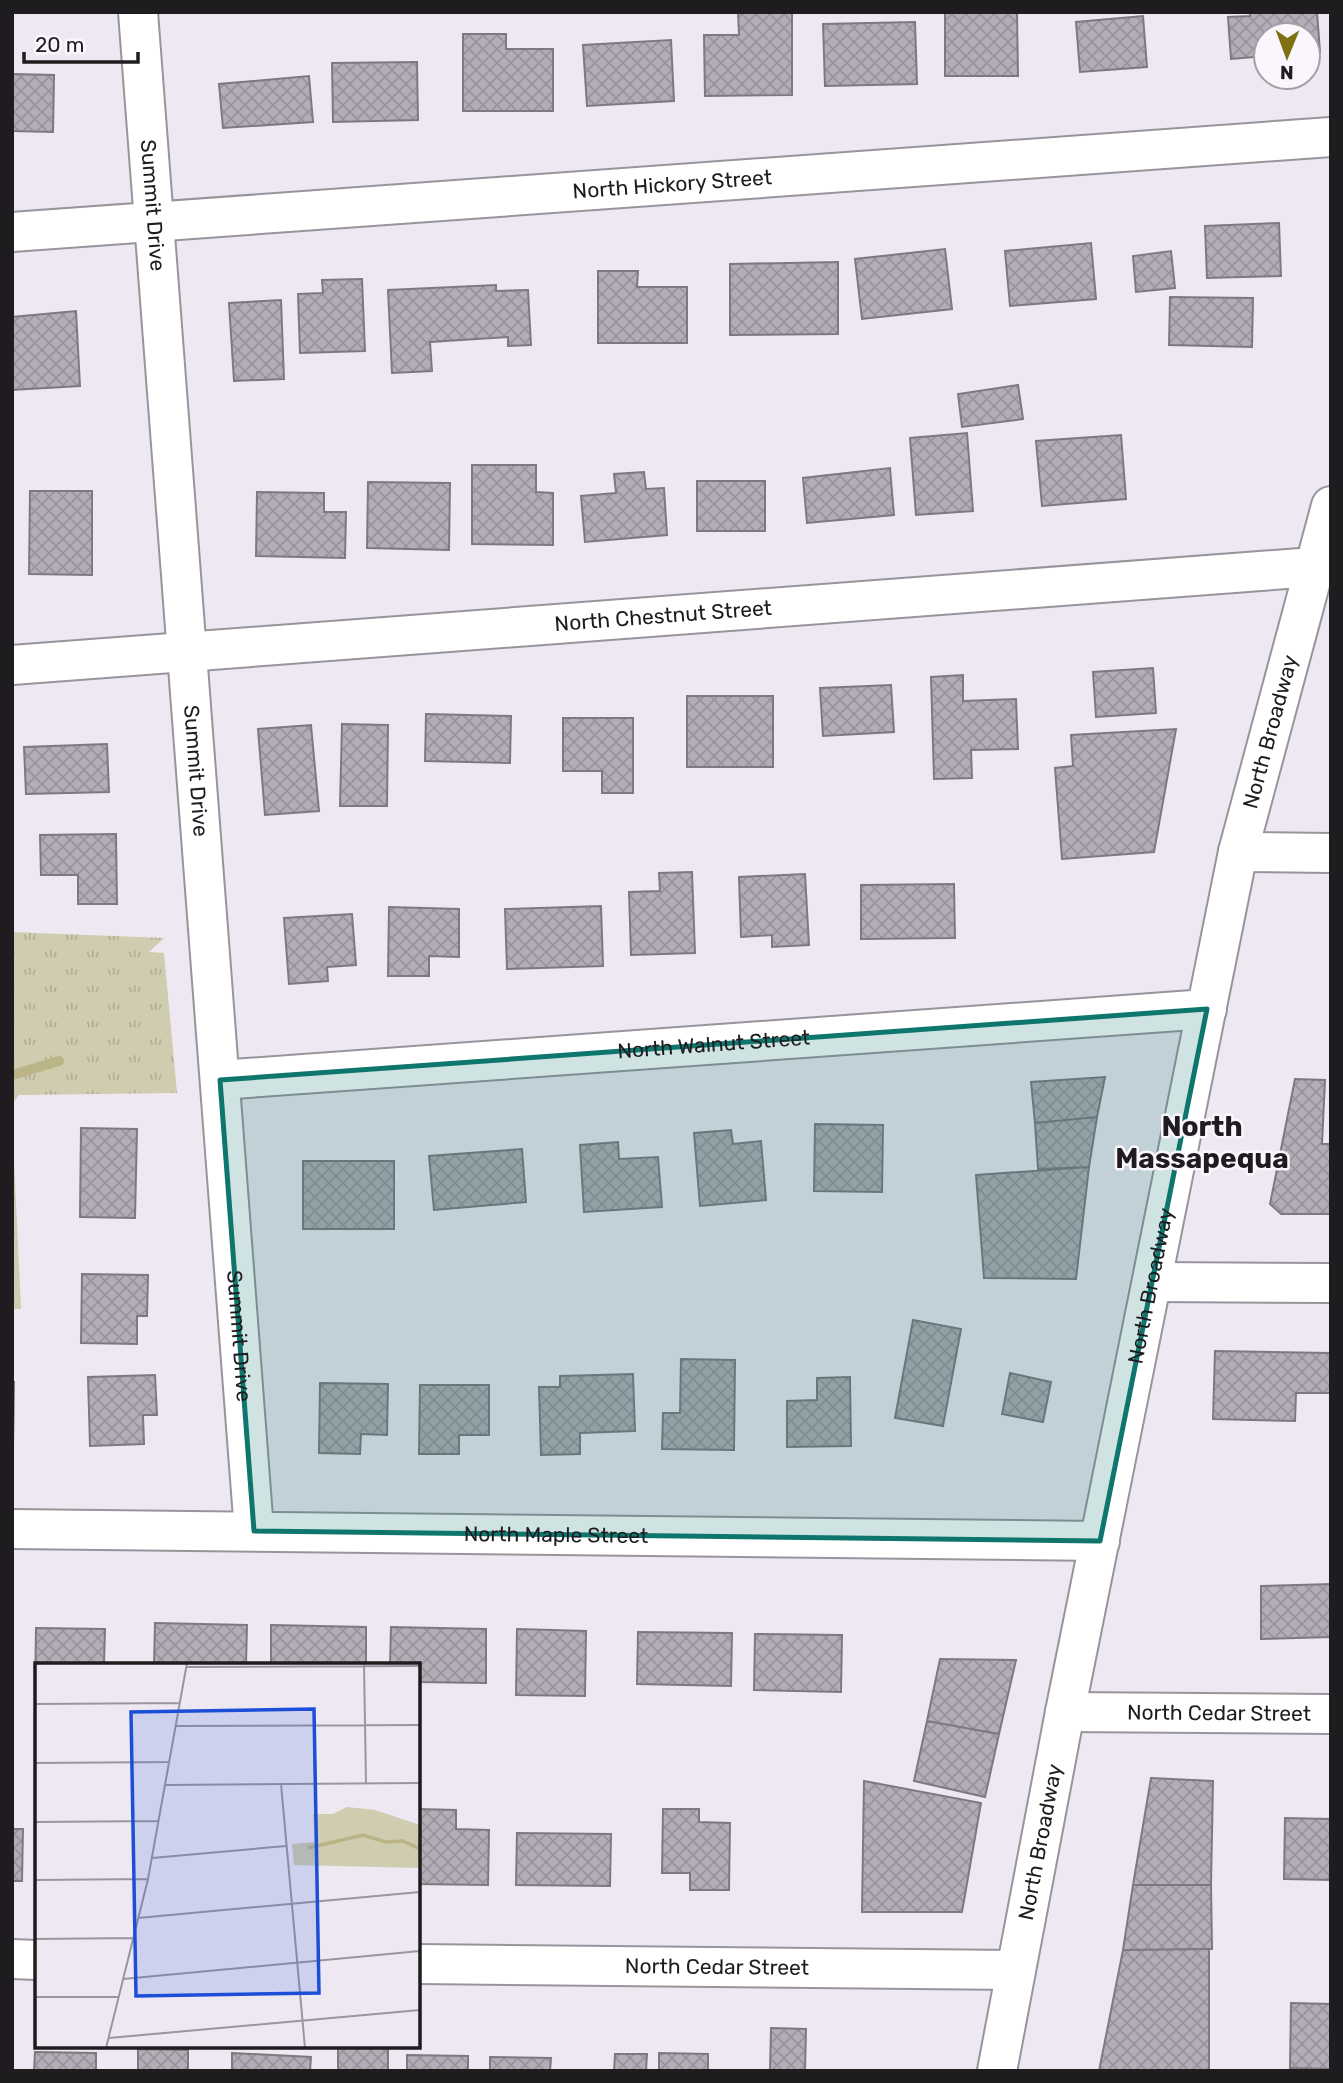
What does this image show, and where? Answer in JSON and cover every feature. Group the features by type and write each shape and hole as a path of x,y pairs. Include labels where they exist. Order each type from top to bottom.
{"street":[{"name":"Summit Drive","path":"138,12 254,1531"},
{"name":"North Hickory Street","path":"12,232 1331,137"},
{"name":"North Broadway","path":"997,2071 1065,1712 1238,852 1331,506"},
{"name":"North Chestnut Street","path":"12,665 1314,567"},
{"path":"1238,852 1331,853"},
{"name":"North Walnut Street","path":"220,1080 1207,1009"},
{"path":"1152,1282 1331,1283"},
{"name":"North Maple Street","path":"12,1529 1100,1541"},
{"name":"North Cedar Street","path":"1065,1712 1331,1714"},
{"path":"12,1959 35,1960"},
{"name":"North Cedar Street","path":"420,1964 1016,1970"}],"highlighted area":[{"path":"1207,1009 1100,1541 254,1531 220,1080"}],"green space":[{"path":"12,932 164,938 149,952 164,953 177,1093 19,1095 12,1104"},
{"path":"12,1116 21,1309 12,1309"}],"building":[{"path":"738,12 792,12 792,95 705,96 704,35 739,35"},
{"path":"945,12 1017,12 1018,76 945,76"},
{"path":"1250,12 1317,12 1318,21 1252,21 1252,57 1231,59 1228,17 1250,16"},
{"path":"1143,16 1147,67 1080,72 1076,22"},
{"path":"915,22 917,84 825,86 823,24"},
{"path":"463,34 506,34 506,49 553,49 553,111 463,111"},
{"path":"671,40 674,101 587,106 583,45"},
{"path":"417,62 418,120 333,122 332,63"},
{"path":"12,74 54,75 53,132 12,131"},
{"path":"309,76 313,122 223,128 219,84"},
{"path":"1279,223 1281,276 1207,278 1205,226"},
{"path":"1091,243 1096,299 1010,306 1005,251"},
{"path":"945,249 952,309 862,319 855,259"},
{"path":"1171,251 1175,288 1136,292 1133,256"},
{"path":"838,262 838,334 730,335 730,264"},
{"path":"598,271 638,271 637,287 687,287 687,343 598,343"},
{"path":"362,279 365,351 300,353 298,294 323,293 322,280"},
{"path":"496,285 496,291 528,290 531,345 508,346 508,337 430,342 432,371 392,373 388,290"},
{"path":"1170,297 1253,298 1252,347 1169,345"},
{"path":"281,300 284,379 234,381 229,303"},
{"path":"76,311 80,386 12,390 12,317"},
{"path":"1018,385 1023,419 962,427 958,394"},
{"path":"967,433 973,511 916,515 910,438"},
{"path":"1121,435 1126,499 1042,506 1036,441"},
{"path":"472,465 536,465 536,492 553,493 553,545 472,544"},
{"path":"890,468 894,515 807,523 803,478"},
{"path":"644,472 646,489 664,488 667,535 585,542 581,496 616,493 614,474"},
{"path":"697,481 765,481 765,531 697,531"},
{"path":"368,482 450,483 449,550 367,548"},
{"path":"30,491 92,491 92,575 29,574"},
{"path":"257,492 324,493 324,512 346,512 345,558 256,556"},
{"path":"1153,668 1156,713 1096,717 1093,672"},
{"path":"963,675 963,701 1016,699 1018,749 971,750 972,778 934,779 931,677"},
{"path":"891,685 894,732 823,736 820,688"},
{"path":"687,696 773,696 773,767 687,767"},
{"path":"426,714 511,716 510,763 425,761"},
{"path":"563,718 633,718 633,793 602,793 602,771 563,771"},
{"path":"342,724 388,725 387,806 340,806"},
{"path":"311,725 319,811 265,815 258,729"},
{"path":"1176,729 1154,852 1062,859 1055,768 1073,766 1071,735"},
{"path":"107,744 109,792 26,794 24,747"},
{"path":"116,834 117,904 78,904 78,875 41,875 40,835"},
{"path":"692,872 695,953 631,955 629,892 660,891 659,873"},
{"path":"805,874 809,945 772,947 772,935 741,937 739,877"},
{"path":"954,884 955,938 861,939 861,885"},
{"path":"601,906 603,966 507,969 505,909"},
{"path":"389,907 459,909 459,957 429,956 429,976 388,976"},
{"path":"352,914 356,965 327,967 328,981 289,984 284,918"},
{"path":"1105,1077 1097,1117 1035,1123 1031,1082"},
{"path":"1295,1079 1325,1080 1322,1144 1331,1144 1331,1214 1281,1214 1270,1204"},
{"path":"1097,1117 1089,1167 1038,1169 1035,1123"},
{"path":"815,1124 883,1125 882,1192 814,1191"},
{"path":"81,1128 137,1129 135,1218 80,1217"},
{"path":"731,1130 733,1144 761,1141 766,1200 700,1206 694,1133"},
{"path":"618,1142 619,1159 658,1157 662,1207 584,1212 580,1145"},
{"path":"522,1149 526,1202 434,1210 429,1156"},
{"path":"303,1161 394,1161 394,1229 303,1229"},
{"path":"1089,1167 1076,1279 984,1278 976,1175"},
{"path":"82,1274 148,1275 147,1316 137,1316 137,1344 81,1343"},
{"path":"913,1320 961,1329 943,1426 895,1418"},
{"path":"1215,1351 1331,1353 1331,1393 1296,1393 1295,1421 1213,1419"},
{"path":"681,1359 735,1360 734,1450 662,1449 663,1413 680,1413"},
{"path":"1010,1373 1051,1382 1043,1422 1002,1414"},
{"path":"633,1374 635,1431 580,1433 580,1454 541,1455 539,1387 560,1387 560,1376"},
{"path":"155,1375 157,1415 143,1415 144,1444 90,1446 88,1377"},
{"path":"850,1377 851,1446 787,1447 787,1401 817,1400 817,1378"},
{"path":"14,1382 13,1449 12,1449"},
{"path":"320,1383 388,1384 387,1435 361,1434 360,1454 319,1453"},
{"path":"420,1385 489,1385 489,1435 459,1435 459,1454 419,1454"},
{"path":"1331,1584 1331,1637 1261,1639 1261,1586"},
{"path":"155,1623 247,1625 246,1663 154,1663"},
{"path":"271,1625 366,1627 366,1663 271,1663"},
{"path":"391,1627 486,1629 486,1683 420,1682 420,1663 390,1663"},
{"path":"36,1628 105,1629 104,1663 35,1663"},
{"path":"517,1629 586,1631 585,1696 516,1695"},
{"path":"638,1632 732,1633 731,1686 637,1684"},
{"path":"755,1634 842,1635 841,1692 754,1690"},
{"path":"940,1659 1016,1660 999,1734 927,1721"},
{"path":"927,1721 999,1734 985,1797 914,1781"},
{"path":"1151,1778 1213,1781 1211,1885 1133,1885"},
{"path":"864,1781 981,1803 962,1912 862,1912"},
{"path":"420,1809 456,1810 456,1829 489,1830 488,1885 420,1884"},
{"path":"663,1809 699,1809 699,1822 730,1823 729,1890 690,1890 690,1873 662,1873"},
{"path":"1285,1818 1331,1819 1331,1880 1284,1879"},
{"path":"12,1829 23,1829 22,1881 12,1881"},
{"path":"517,1833 611,1834 610,1886 516,1885"},
{"path":"1133,1885 1211,1885 1212,1949 1123,1950"},
{"path":"1209,1949 1209,2071 1099,2071 1123,1950"},
{"path":"1291,2003 1331,2004 1331,2069 1290,2068"},
{"path":"771,2028 806,2029 805,2071 770,2071"},
{"path":"338,2048 388,2048 388,2071 338,2071"},
{"path":"138,2049 188,2050 188,2071 138,2071"},
{"path":"35,2052 96,2053 96,2071 34,2071"},
{"path":"232,2053 311,2057 310,2071 232,2071"},
{"path":"659,2053 708,2054 708,2071 659,2071"},
{"path":"615,2054 647,2054 646,2071 614,2071"},
{"path":"407,2055 468,2056 468,2071 407,2071"},
{"path":"490,2057 551,2058 550,2071 490,2071"}],"waterway":[{"path":"12,1075 59,1061"}],"district":[{"name":"North Massapequa","path":"1202,1142"}]}
